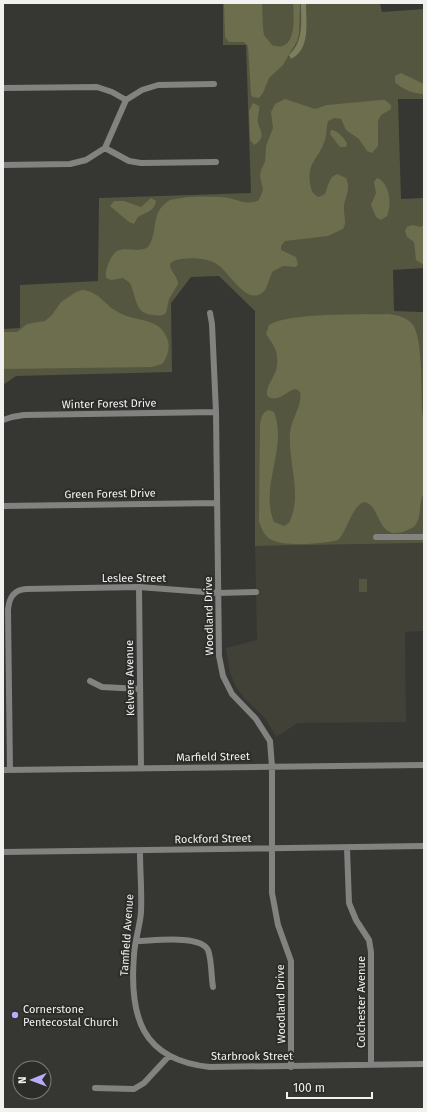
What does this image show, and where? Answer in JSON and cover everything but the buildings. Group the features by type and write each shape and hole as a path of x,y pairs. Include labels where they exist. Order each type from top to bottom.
{"street":[{"path":"3,165 70,164 86,160 105,148 126,100 142,90 158,85 214,84"},
{"path":"3,88 97,87 112,92 126,100"},
{"path":"105,148 128,161 141,163 216,162"},
{"name":"Woodland Drive","path":"210,313 212,324 216,412 218,643 223,676 240,703 256,719 267,734 270,742 272,767 274,904 278,925 291,961 292,1067"},
{"name":"Winter Forest Drive","path":"3,420 24,415 216,412"},
{"name":"Green Forest Drive","path":"3,506 217,503"},
{"path":"376,537 424,537"},
{"name":"Leslee Street","path":"6,770 8,610 12,595 18,590 139,587 218,593 256,592"},
{"name":"Kelvere Avenue","path":"139,587 141,768"},
{"path":"90,681 102,688 140,689"},
{"name":"Marfield Street","path":"6,770 424,765"},
{"name":"Rockford Street","path":"3,852 424,846"},
{"name":"Colchester Avenue","path":"347,848 349,903 356,920 369,940 371,952 371,1065"},
{"name":"Tamfield Avenue","path":"140,851 141,910 133,970 136,1012 139,1021 152,1042 169,1056"},
{"path":"136,941 188,940 200,943 207,950 213,987"},
{"path":"95,1088 134,1089 144,1083 169,1056"},
{"name":"Starbrook Street","path":"169,1056 185,1063 210,1067 424,1064"}],"shaded area":[{"path":"223,3 380,3 382,12 424,9 424,99 398,99 401,199 424,198 424,268 393,270 394,311 423,312 424,543 255,546 255,311 219,276 191,277 171,303 172,372 16,376 3,385 3,329 20,328 20,285 98,281 99,198 251,193 246,45 223,45"},
{"path":"224,3 262,3 264,35 272,45 280,46 286,44 290,40 294,17 293,3 300,3 299,34 297,41 283,65 269,78 263,93 259,98 251,95 248,46 244,42 229,42 225,37"},
{"path":"301,3 306,3 307,26 305,42 302,49 291,59 289,55 297,44 301,31"},
{"path":"401,73 424,84 424,94 408,91 398,85 395,82 395,76"},
{"path":"285,99 315,109 327,105 381,100 385,100 391,105 391,109 381,115 378,121 378,146 372,153 367,151 359,139 346,130 341,119 334,118 328,121 325,140 311,167 311,188 312,191 319,197 325,194 329,182 334,175 337,174 346,178 348,183 348,191 344,206 345,222 343,229 328,236 285,241 281,246 281,250 296,257 298,264 296,267 283,266 273,271 264,291 256,296 250,295 244,291 218,265 213,262 196,258 173,261 170,264 170,267 178,281 178,284 169,299 166,313 157,316 143,312 137,304 130,283 123,278 111,280 106,278 107,268 113,256 120,250 147,248 153,236 156,217 163,205 170,200 201,196 225,197 245,202 254,202 259,200 263,190 260,176 261,170 265,162 266,146 273,128 271,112 275,104"},
{"path":"253,103 259,106 258,120 262,134 262,137 254,145 250,140 249,111"},
{"path":"331,130 336,131 342,137 347,143 346,147 340,147 330,134"},
{"path":"377,178 385,184 389,195 389,211 387,216 381,220 376,217 371,205 376,193 374,182"},
{"path":"151,198 156,201 154,207 150,211 138,217 134,224 129,222 110,206 114,201 124,201 141,207"},
{"path":"424,224 424,265 416,260 414,242 407,237 405,231 407,227 412,225 421,227"},
{"path":"82,290 93,293 118,312 132,318 147,321 160,327 165,333 169,344 168,353 162,364 152,367 3,369 3,332 17,332 27,324 45,321 52,315 61,302 76,292"},
{"path":"388,314 402,317 411,322 416,332 420,353 422,411 424,422 424,493 417,522 410,529 399,533 391,532 385,529 370,505 364,502 356,509 338,540 313,544 293,544 276,542 270,539 263,531 259,521 261,420 263,414 267,411 269,410 274,412 278,440 271,481 270,508 274,522 284,526 289,523 295,501 290,433 300,402 300,392 296,389 277,398 268,397 267,390 277,366 277,354 275,348 266,334 269,325 279,321 308,316"},
{"path":"424,543 424,631 405,632 406,722 298,723 276,737 265,718 244,698 236,687 230,673 226,648 257,640 255,546"},
{"path":"359,579 367,579 367,592 359,592"}],"place":[{"name":"Cornerstone Pentecostal Church","path":"15,1015"}]}
